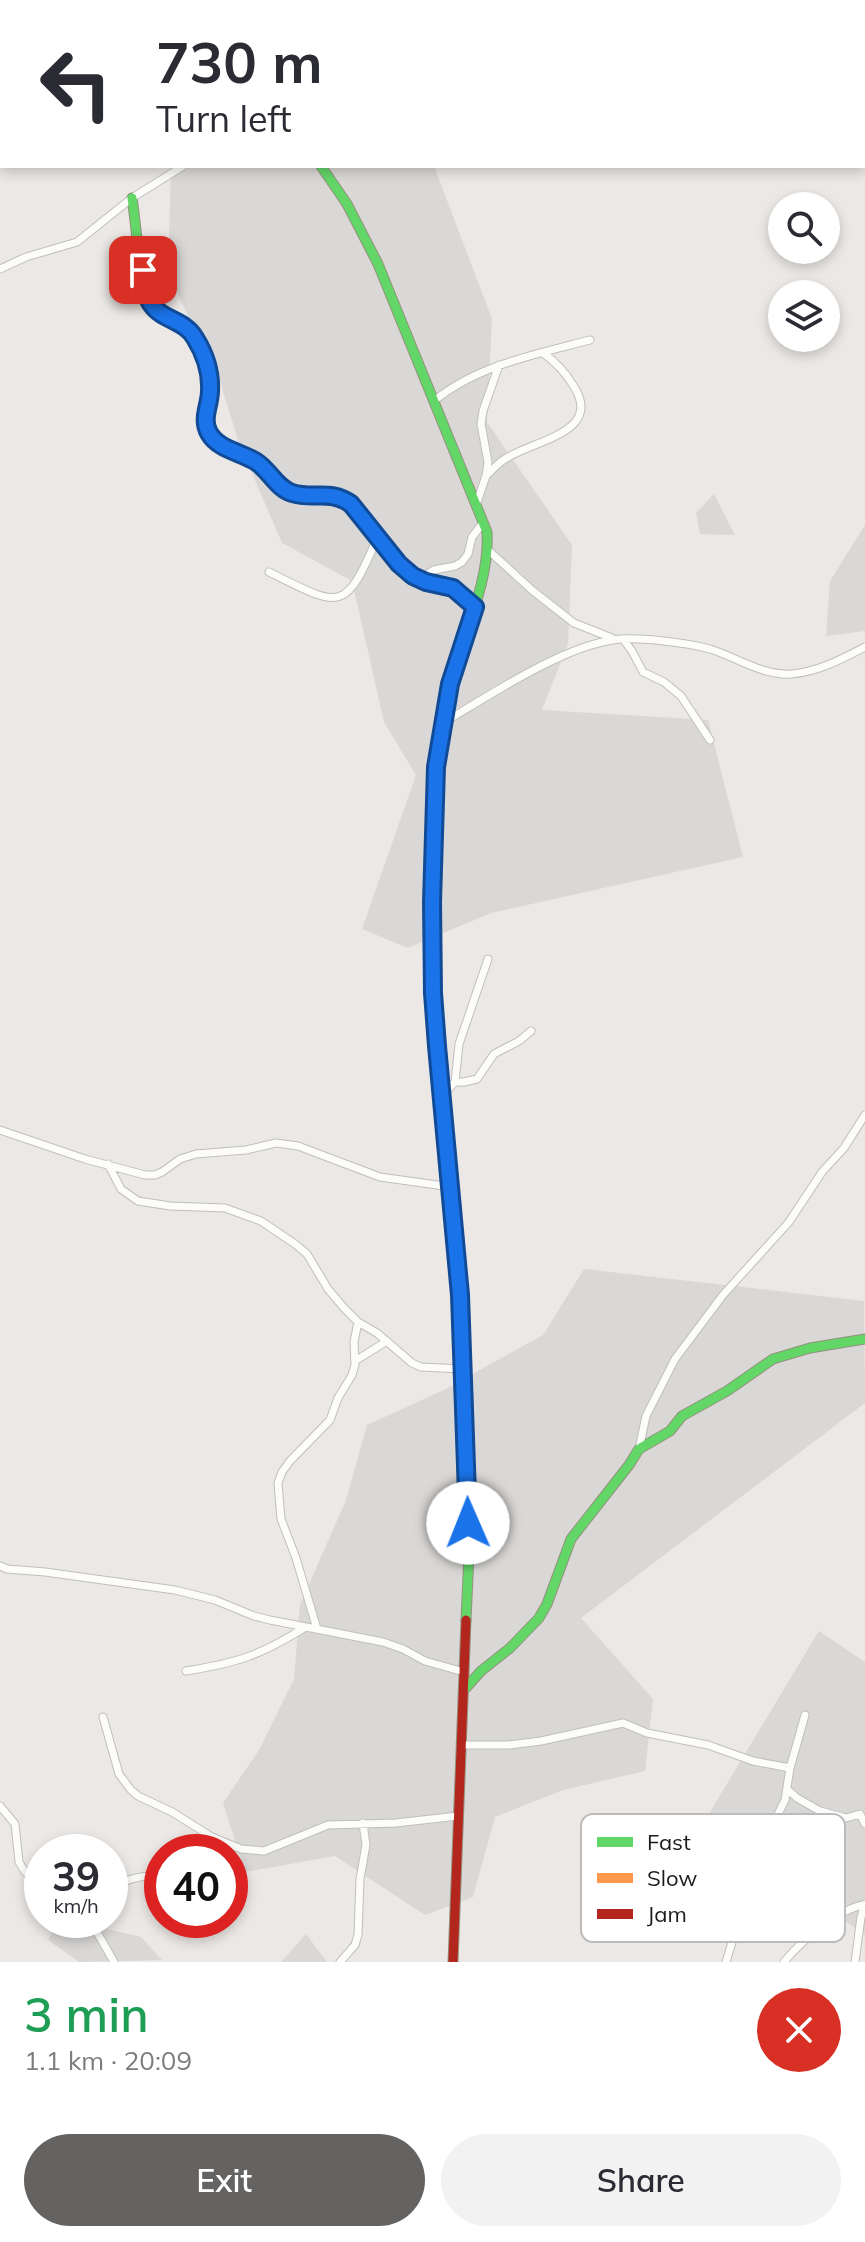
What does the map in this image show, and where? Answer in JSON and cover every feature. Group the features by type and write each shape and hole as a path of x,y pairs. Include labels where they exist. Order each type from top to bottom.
{"street":[{"path":"0,269 26,257 77,242 132,198 180,168"},
{"path":"323,168 340,190 373,252 487,532 488,550 475,607 450,684 436,767 432,902 433,993 460,1295 469,1554 453,1962"},
{"path":"132,198 146,290 152,305 192,333 210,373 205,417 210,436 257,462 287,491 342,497 399,564 419,579 453,588 475,607"},
{"path":"434,401 450,389 499,365 590,340"},
{"path":"486,476 504,459 559,434 573,424 581,412 581,397 557,362 543,353"},
{"path":"476,505 488,462 481,424 483,411 499,365"},
{"path":"419,579 434,570 462,562 468,554 472,537 483,523"},
{"path":"269,572 317,596 341,596 359,580 378,536"},
{"path":"488,550 574,623 618,639 710,649 769,672 788,675 824,666 865,647"},
{"path":"443,723 555,661 618,639"},
{"path":"618,639 632,651 643,672 664,682 681,696 710,740"},
{"path":"441,1097 455,1082 459,1044 488,959"},
{"path":"455,1082 477,1079 494,1054 531,1031"},
{"path":"464,1690 539,1618 571,1539 639,1449 646,1416 675,1359 723,1295 789,1222 865,1115"},
{"path":"0,1130 85,1159 145,1175 155,1175 180,1159 196,1154 246,1150 276,1143 298,1146 380,1177 451,1187"},
{"path":"108,1164 121,1189 138,1201 170,1206 225,1208 270,1227 307,1254 328,1289 358,1322 387,1341 412,1363 421,1367 463,1369"},
{"path":"317,1629 281,1519 278,1483 290,1461 330,1420 338,1398 352,1375 358,1322"},
{"path":"639,1449 670,1431 682,1416 727,1391 773,1359 810,1348 865,1339"},
{"path":"355,1361 387,1341"},
{"path":"2,1570 45,1572 175,1590 215,1600 254,1616 383,1642 425,1661 464,1672"},
{"path":"186,1671 241,1661 304,1628"},
{"path":"778,1814 805,1715"},
{"path":"103,1717 119,1774 131,1790 208,1834"},
{"path":"461,1745 541,1741 623,1723 647,1733 708,1745 753,1761 790,1768"},
{"path":"787,1789 820,1811 832,1814"},
{"path":"0,1806 15,1824 19,1862 24,1870"},
{"path":"845,1817 860,1814 865,1824"},
{"path":"248,1850 264,1851 328,1825 396,1823 458,1816"},
{"path":"340,1962 355,1945 358,1935 360,1879 366,1845 363,1823"},
{"path":"845,1912 864,1904 855,1962"},
{"path":"100,1938 114,1962"},
{"path":"726,1962 732,1942"},
{"path":"784,1962 803,1942"}],"shaded area":[{"path":"171,168 435,168 492,319 487,422 572,545 568,644 542,710 708,720 743,857 491,913 408,948 362,929 416,775 384,722 352,581 282,543 239,443 221,385 168,274"},
{"path":"714,494 735,535 700,534 696,513"},
{"path":"865,525 865,631 826,636 830,581"},
{"path":"584,1269 864,1301 865,1403 581,1618 653,1699 645,1771 563,1790 495,1817 473,1897 425,1915 335,1856 248,1871 248,1834 233,1834 223,1803 259,1750 294,1679 300,1605 346,1500 367,1425 444,1390 543,1335"},
{"path":"819,1631 865,1662 865,1935 845,1921 845,1814 709,1814"},
{"path":"128,1934 141,1937 162,1960 79,1962 48,1940 128,1938"},
{"path":"306,1934 327,1962 282,1962 282,1961"}],"traffic: fast":[{"path":"322,168 347,204 378,264 487,532 480,591 455,667 441,736 434,812 433,888"},
{"path":"132,198 141,270 148,296 157,310 193,335 202,351 210,377 206,422 216,441 258,464 289,492 331,496 351,504 410,573 455,589 475,607"},
{"path":"451,1199 460,1295 469,1554 466,1620"},
{"path":"464,1690 539,1618 571,1539 639,1449 670,1431 682,1416 727,1391 773,1359 810,1348 865,1339"}],"traffic: slow":[{"path":"433,888 433,993 451,1199"}],"traffic: jam":[{"path":"453,1962 466,1620"}],"route":[{"path":"143,270 152,305 181,323 198,342 210,373 205,417 210,436 219,444 264,467 287,491 342,497 413,576 453,588 475,607 450,684 436,767 432,902 433,993 463,1343 468,1523"}]}
